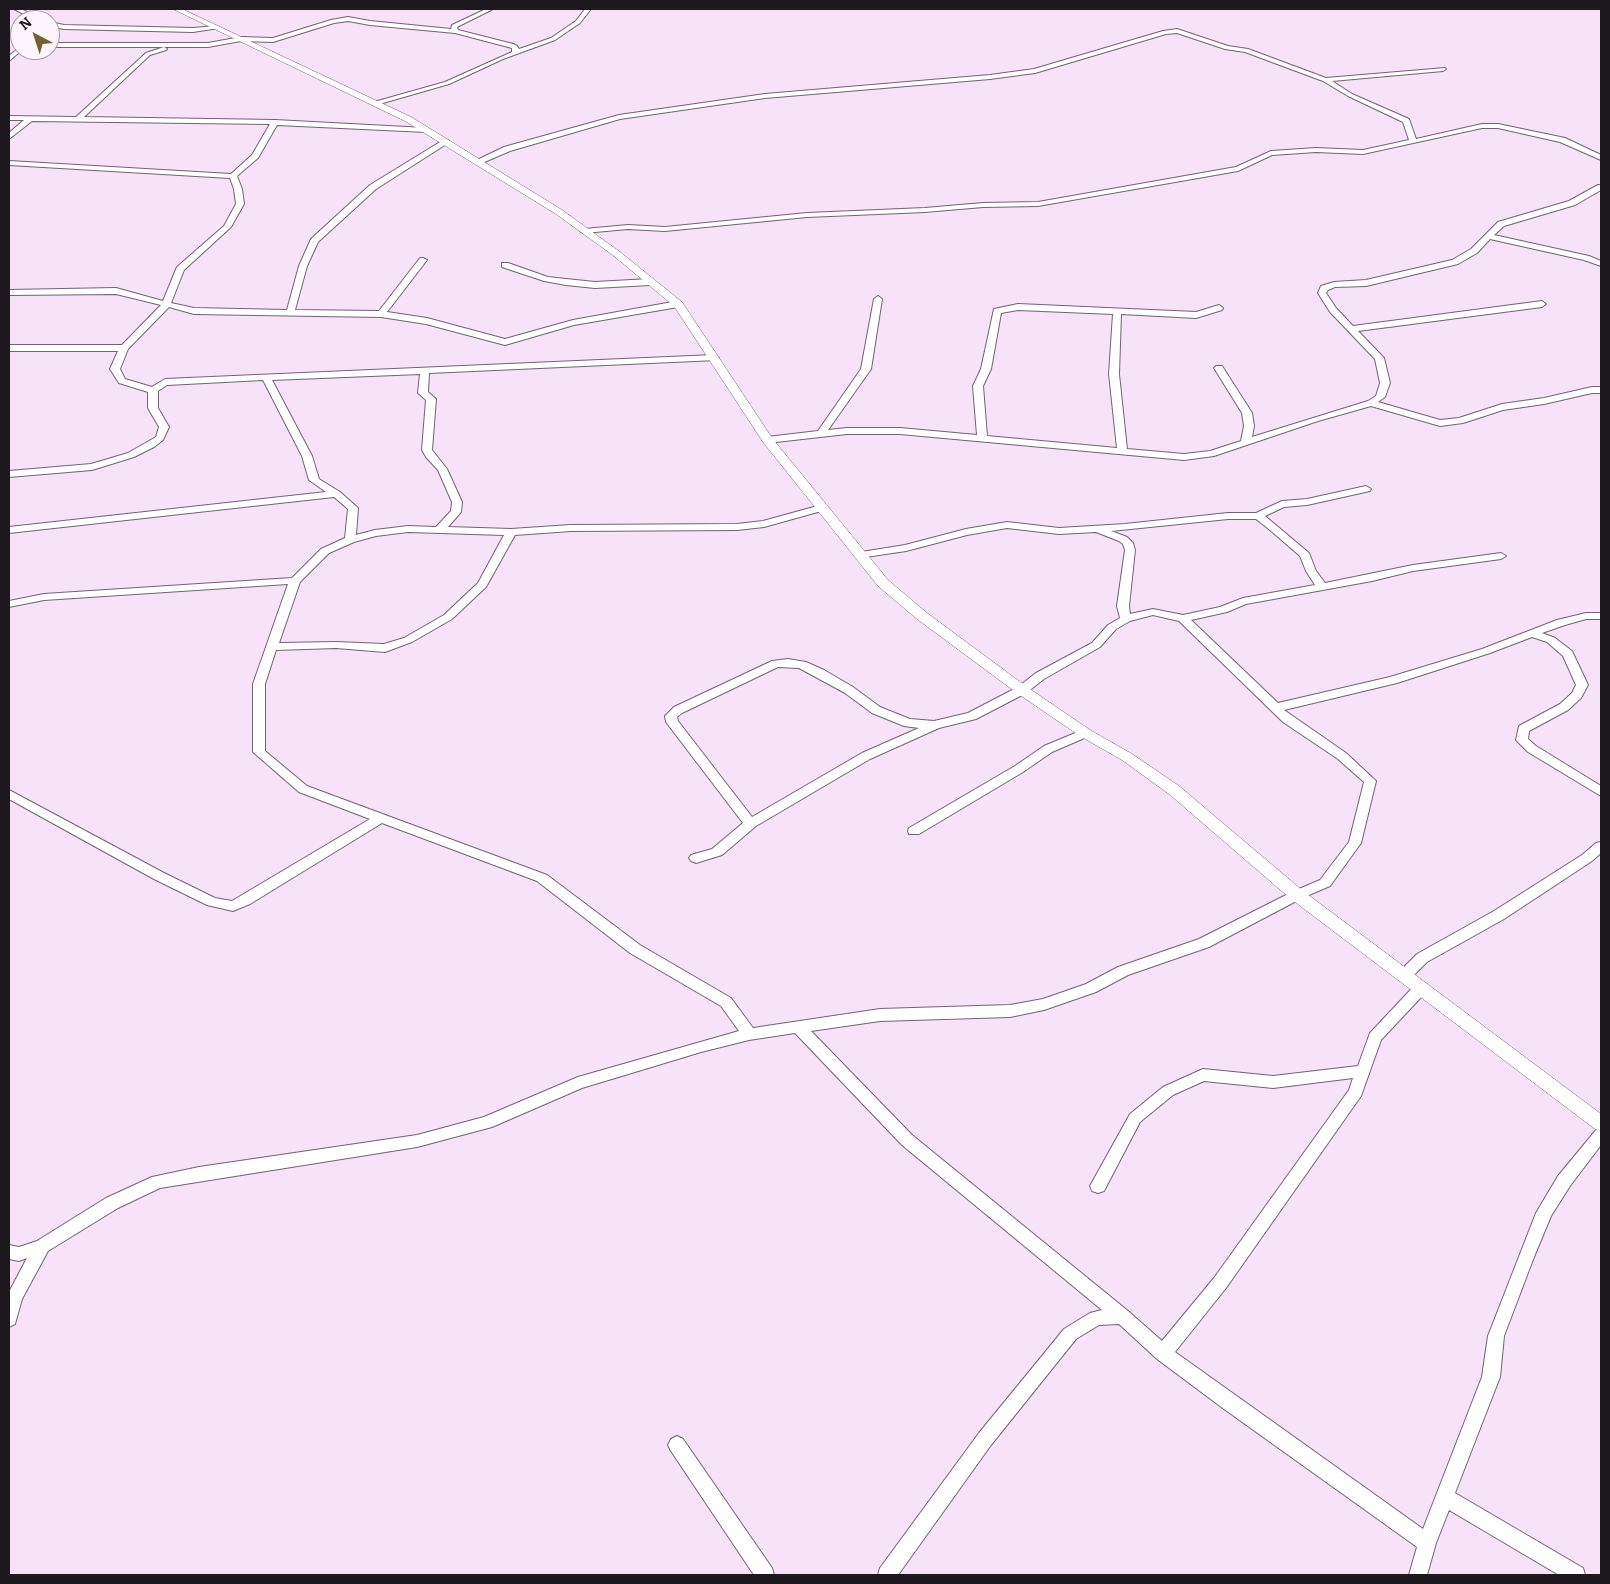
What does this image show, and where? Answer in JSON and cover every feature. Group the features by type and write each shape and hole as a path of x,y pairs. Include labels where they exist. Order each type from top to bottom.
{"street":[{"path":"177,9 376,103 426,130 559,212 618,254 678,304 767,440 859,555 884,583 922,616 1022,690 1085,733 1127,757 1174,790 1297,895 1601,1124"},
{"path":"455,31 454,26 490,9"},
{"path":"376,103 447,83 553,38 578,22 588,9"},
{"path":"60,45 208,45 241,39 281,39 341,19 455,31 511,45 515,47 516,53"},
{"path":"60,26 193,30 216,28"},
{"path":"479,161 507,149 619,118 765,96 990,78 1035,71 1165,32 1177,31 1227,48 1246,50 1325,80 1350,95 1406,121 1413,140"},
{"path":"78,120 148,54 176,45"},
{"path":"1325,80 1442,69"},
{"path":"9,118 275,122 426,130"},
{"path":"9,137 30,118"},
{"path":"9,162 234,176 255,156 275,122"},
{"path":"584,231 628,226 665,229 807,216 983,205 1038,204 1238,169 1271,153 1316,150 1363,152 1482,126 1498,126 1562,140 1601,158"},
{"path":"290,313 303,266 314,241 373,187 445,141"},
{"path":"234,176 240,204 227,228 180,269 166,305 124,348 115,369 122,381 153,390 165,382 714,358"},
{"path":"767,440 847,431 900,431 1184,457 1211,454 1314,419 1371,403 1380,397 1385,383 1379,358 1333,310 1322,293 1324,288 1334,285 1366,283 1455,262 1474,251 1501,224 1572,203 1601,187"},
{"path":"1488,236 1586,258 1601,264"},
{"path":"381,314 424,260"},
{"path":"505,265 548,279 566,282 595,285 650,282"},
{"path":"9,292 116,291 194,311 381,314 427,321 505,342 573,323 678,304"},
{"path":"820,435 866,369 878,299"},
{"path":"1352,329 1542,304"},
{"path":"982,438 978,386 986,369 996,311 1018,307 1196,315 1220,308"},
{"path":"1117,312 1114,374 1122,450"},
{"path":"9,348 124,348"},
{"path":"1220,368 1247,412 1250,426 1246,442"},
{"path":"425,372 423,393 431,399 427,450 429,456 442,469 457,502 456,512 440,529"},
{"path":"267,379 307,456 314,480 353,508 350,540"},
{"path":"9,474 92,467 131,455 151,445 160,438 164,427 153,408 153,390"},
{"path":"1371,403 1440,423 1460,421 1502,407 1544,401 1592,390 1601,390"},
{"path":"859,555 906,548 966,532 1007,525 1059,531 1198,518 1258,516 1282,504 1307,502 1366,489"},
{"path":"9,530 336,494"},
{"path":"749,1034 726,1002 635,949 542,878 303,789 259,752 259,684 295,581 325,551 350,540 391,531 440,529 511,532 571,528 737,527 764,524 821,508"},
{"path":"1258,516 1305,555 1311,571 1322,587"},
{"path":"1128,543 1139,525"},
{"path":"1095,529 1123,539 1128,543 1130,550 1123,606 1126,620"},
{"path":"272,647 336,644 385,648 408,640 448,617 482,585 511,532"},
{"path":"696,858 717,852 750,824 866,756 936,725 972,716 1022,690 1040,676 1096,645 1112,627 1126,620 1153,612 1183,618 1223,610 1242,601 1372,578 1413,568 1501,556"},
{"path":"9,604 44,598 120,591 206,588 242,583 295,581"},
{"path":"1275,708 1394,680 1486,651 1561,622 1586,616 1601,616"},
{"path":"9,1252 19,1254 42,1246 112,1203 158,1182 417,1141 487,1123 578,1083 701,1046 749,1034 880,1016 1010,1011 1044,1004 1091,988 1124,970 1204,943 1297,895 1325,883 1355,843 1370,781 1342,756 1287,719 1183,618"},
{"path":"1533,634 1551,640 1568,654 1582,686 1577,695 1564,707 1524,729 1522,740 1532,749 1601,792"},
{"path":"750,824 672,722 671,716 678,710 776,664 788,663 802,665 820,673 849,690 876,710 908,723 936,725"},
{"path":"914,831 1019,769 1048,749 1085,733"},
{"path":"9,794 159,876 212,902 233,906 246,901 381,818"},
{"path":"1404,975 1422,958 1513,906 1587,858 1601,846"},
{"path":"1163,1353 1220,1283 1356,1092 1376,1037 1421,988"},
{"path":"797,1026 907,1140 1122,1316 1163,1353 1427,1543"},
{"path":"1098,1186 1135,1118 1168,1091 1203,1075 1273,1082 1364,1071"},
{"path":"1418,1575 1427,1543 1491,1377 1496,1336 1544,1213 1564,1181 1601,1134"},
{"path":"9,1319 14,1298 42,1246"},
{"path":"887,1575 986,1439 1070,1334 1096,1318 1122,1316"},
{"path":"677,1445 765,1575"},
{"path":"1445,1497 1576,1575"}]}
